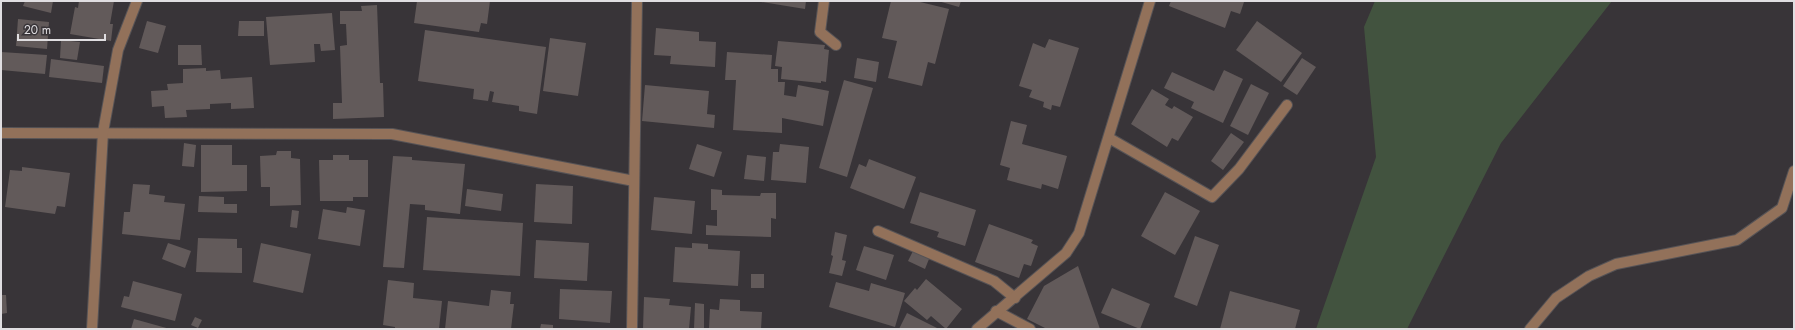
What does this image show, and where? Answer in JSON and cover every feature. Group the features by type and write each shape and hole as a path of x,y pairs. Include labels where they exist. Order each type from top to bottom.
{"street":[{"path":"92,329 103,132 118,50 137,1"},
{"path":"632,329 637,1"},
{"path":"824,1 820,32 836,45"},
{"path":"976,329 996,311 1015,298 1066,253 1079,233 1150,1"},
{"path":"1109,138 1212,198 1238,169 1287,105"},
{"path":"1,133 103,132 392,134 634,181"},
{"path":"1530,329 1556,298 1589,276 1616,264 1737,240 1782,208 1794,171"},
{"path":"878,231 994,281 1015,298"},
{"path":"996,311 1030,329"}],"green space":[{"path":"1375,1 1612,1 1501,143 1407,329 1316,329 1376,157 1364,27"}],"building":[{"path":"25,1 53,1 51,13 23,6"},
{"path":"79,1 114,1 110,24 113,24 111,41 70,34 75,7 78,8"},
{"path":"417,1 490,1 487,24 481,23 479,32 414,23"},
{"path":"755,1 806,1 805,9"},
{"path":"891,1 916,1 949,9 935,64 928,62 922,86 888,78 897,41 882,38"},
{"path":"938,1 961,1 959,7"},
{"path":"1171,1 1244,2 1240,14 1231,11 1225,28 1169,6"},
{"path":"377,5 380,83 383,83 384,117 333,119 333,103 342,103 340,46 347,45 346,24 340,24 340,11 362,11 361,6"},
{"path":"332,13 335,50 321,51 320,44 314,44 315,62 270,65 266,17"},
{"path":"18,19 49,22 47,49 16,46"},
{"path":"147,21 166,26 158,53 139,48"},
{"path":"239,21 264,21 264,36 238,36"},
{"path":"1257,21 1302,53 1281,82 1236,50"},
{"path":"656,28 699,32 699,41 716,42 715,67 670,64 671,56 654,55"},
{"path":"425,30 546,47 537,114 519,111 519,106 492,102 494,92 490,91 488,101 473,99 474,89 418,81"},
{"path":"550,38 586,43 578,96 543,91"},
{"path":"1049,39 1079,48 1060,107 1052,105 1051,110 1043,107 1044,102 1029,97 1032,90 1019,86 1033,43 1045,48"},
{"path":"61,40 80,42 77,60 60,58"},
{"path":"778,41 825,45 824,49 829,50 826,82 821,81 821,83 781,79 782,67 775,66"},
{"path":"178,45 201,45 202,65 178,65"},
{"path":"1,52 47,55 45,74 1,70"},
{"path":"727,52 772,55 771,69 778,69 778,82 785,82 784,95 796,97 798,85 829,91 823,126 782,118 782,133 733,130 736,80 725,80"},
{"path":"857,58 879,62 876,82 854,78"},
{"path":"1302,58 1316,67 1297,95 1283,86"},
{"path":"51,59 104,66 102,83 49,77"},
{"path":"206,68 206,71 220,70 221,79 252,77 254,108 231,109 231,103 210,104 210,109 186,110 187,117 165,118 164,106 152,107 151,91 168,90 167,84 183,83 183,69"},
{"path":"1224,70 1243,79 1223,123 1191,108 1194,102 1164,88 1172,72 1214,91"},
{"path":"844,80 873,88 847,177 819,168"},
{"path":"1251,84 1269,93 1248,135 1230,126"},
{"path":"645,85 709,91 707,114 715,115 714,128 642,121"},
{"path":"1152,89 1169,99 1165,105 1172,109 1174,106 1193,117 1178,141 1172,138 1167,147 1131,124"},
{"path":"1011,121 1027,125 1022,144 1067,156 1058,189 1042,184 1041,189 1007,180 1010,168 1000,165"},
{"path":"1231,133 1244,142 1223,170 1211,161"},
{"path":"184,143 196,145 194,167 182,166"},
{"path":"697,144 722,152 714,177 689,169"},
{"path":"780,144 809,147 806,183 771,180 773,152 779,152"},
{"path":"201,145 232,145 232,165 247,165 247,191 201,192"},
{"path":"277,151 291,151 291,158 300,159 301,205 270,206 270,187 261,187 260,156 276,155"},
{"path":"333,155 349,155 349,160 368,160 368,197 353,197 353,201 320,201 319,160 333,160"},
{"path":"747,155 766,157 764,181 744,179"},
{"path":"393,156 412,157 412,160 465,164 460,214 425,210 425,205 410,204 404,268 383,267"},
{"path":"869,159 916,177 904,209 850,188 859,164 866,167"},
{"path":"22,167 70,173 65,207 57,206 55,214 5,207 10,170 22,171"},
{"path":"133,184 150,185 149,194 165,196 164,202 185,204 180,240 122,234 124,212 130,212"},
{"path":"536,184 573,186 572,224 534,222"},
{"path":"467,189 503,194 501,211 465,206"},
{"path":"711,189 722,190 722,195 760,196 761,193 776,193 776,219 771,218 771,237 706,235 706,225 717,226 717,210 711,210"},
{"path":"920,192 976,210 965,246 937,237 939,232 910,223"},
{"path":"1165,192 1200,211 1175,255 1141,236"},
{"path":"199,196 224,197 224,204 237,204 237,213 198,212"},
{"path":"654,197 695,201 692,234 651,230"},
{"path":"347,207 365,210 360,246 318,239 323,209 346,213"},
{"path":"292,210 299,211 297,228 290,227"},
{"path":"427,217 523,223 520,276 423,270"},
{"path":"989,224 1033,240 1031,243 1038,246 1031,266 1024,264 1019,278 975,262"},
{"path":"835,232 847,235 842,260 846,261 842,276 829,273 833,256 831,255"},
{"path":"1195,236 1219,245 1197,306 1174,297"},
{"path":"198,238 237,239 237,248 242,248 242,273 196,272"},
{"path":"536,240 589,243 587,281 534,278"},
{"path":"168,243 191,251 185,268 162,259"},
{"path":"261,243 311,254 303,293 253,282"},
{"path":"692,243 708,244 708,249 740,251 738,286 673,282 675,247 692,248"},
{"path":"864,246 894,255 886,280 856,270"},
{"path":"913,251 929,259 925,269 908,261"},
{"path":"1078,266 1100,329 1047,329 1027,319 1044,286"},
{"path":"751,274 764,274 764,288 751,288"},
{"path":"926,279 962,309 946,329 931,316 927,320 904,301 915,288 917,290"},
{"path":"388,280 414,283 413,298 442,301 439,329 395,329 395,327 383,325"},
{"path":"133,281 182,294 175,321 121,307 124,296 129,297"},
{"path":"836,282 869,291 871,283 905,293 895,327 829,307"},
{"path":"1112,288 1150,304 1140,329 1101,313"},
{"path":"560,289 612,291 610,323 559,319"},
{"path":"491,290 511,292 510,304 514,304 511,329 445,329 448,301 489,306"},
{"path":"1230,291 1300,310 1295,329 1220,329"},
{"path":"1,295 6,295 7,313 1,314"},
{"path":"644,297 670,299 669,305 691,307 689,329 643,329"},
{"path":"720,299 740,300 740,311 762,312 761,329 709,329 710,309 719,310"},
{"path":"695,303 704,304 704,329 694,329"},
{"path":"907,313 939,329 899,329"},
{"path":"195,317 202,320 198,328 191,325"},
{"path":"134,319 170,329 131,329"},
{"path":"541,324 553,325 553,329 540,329"}]}
